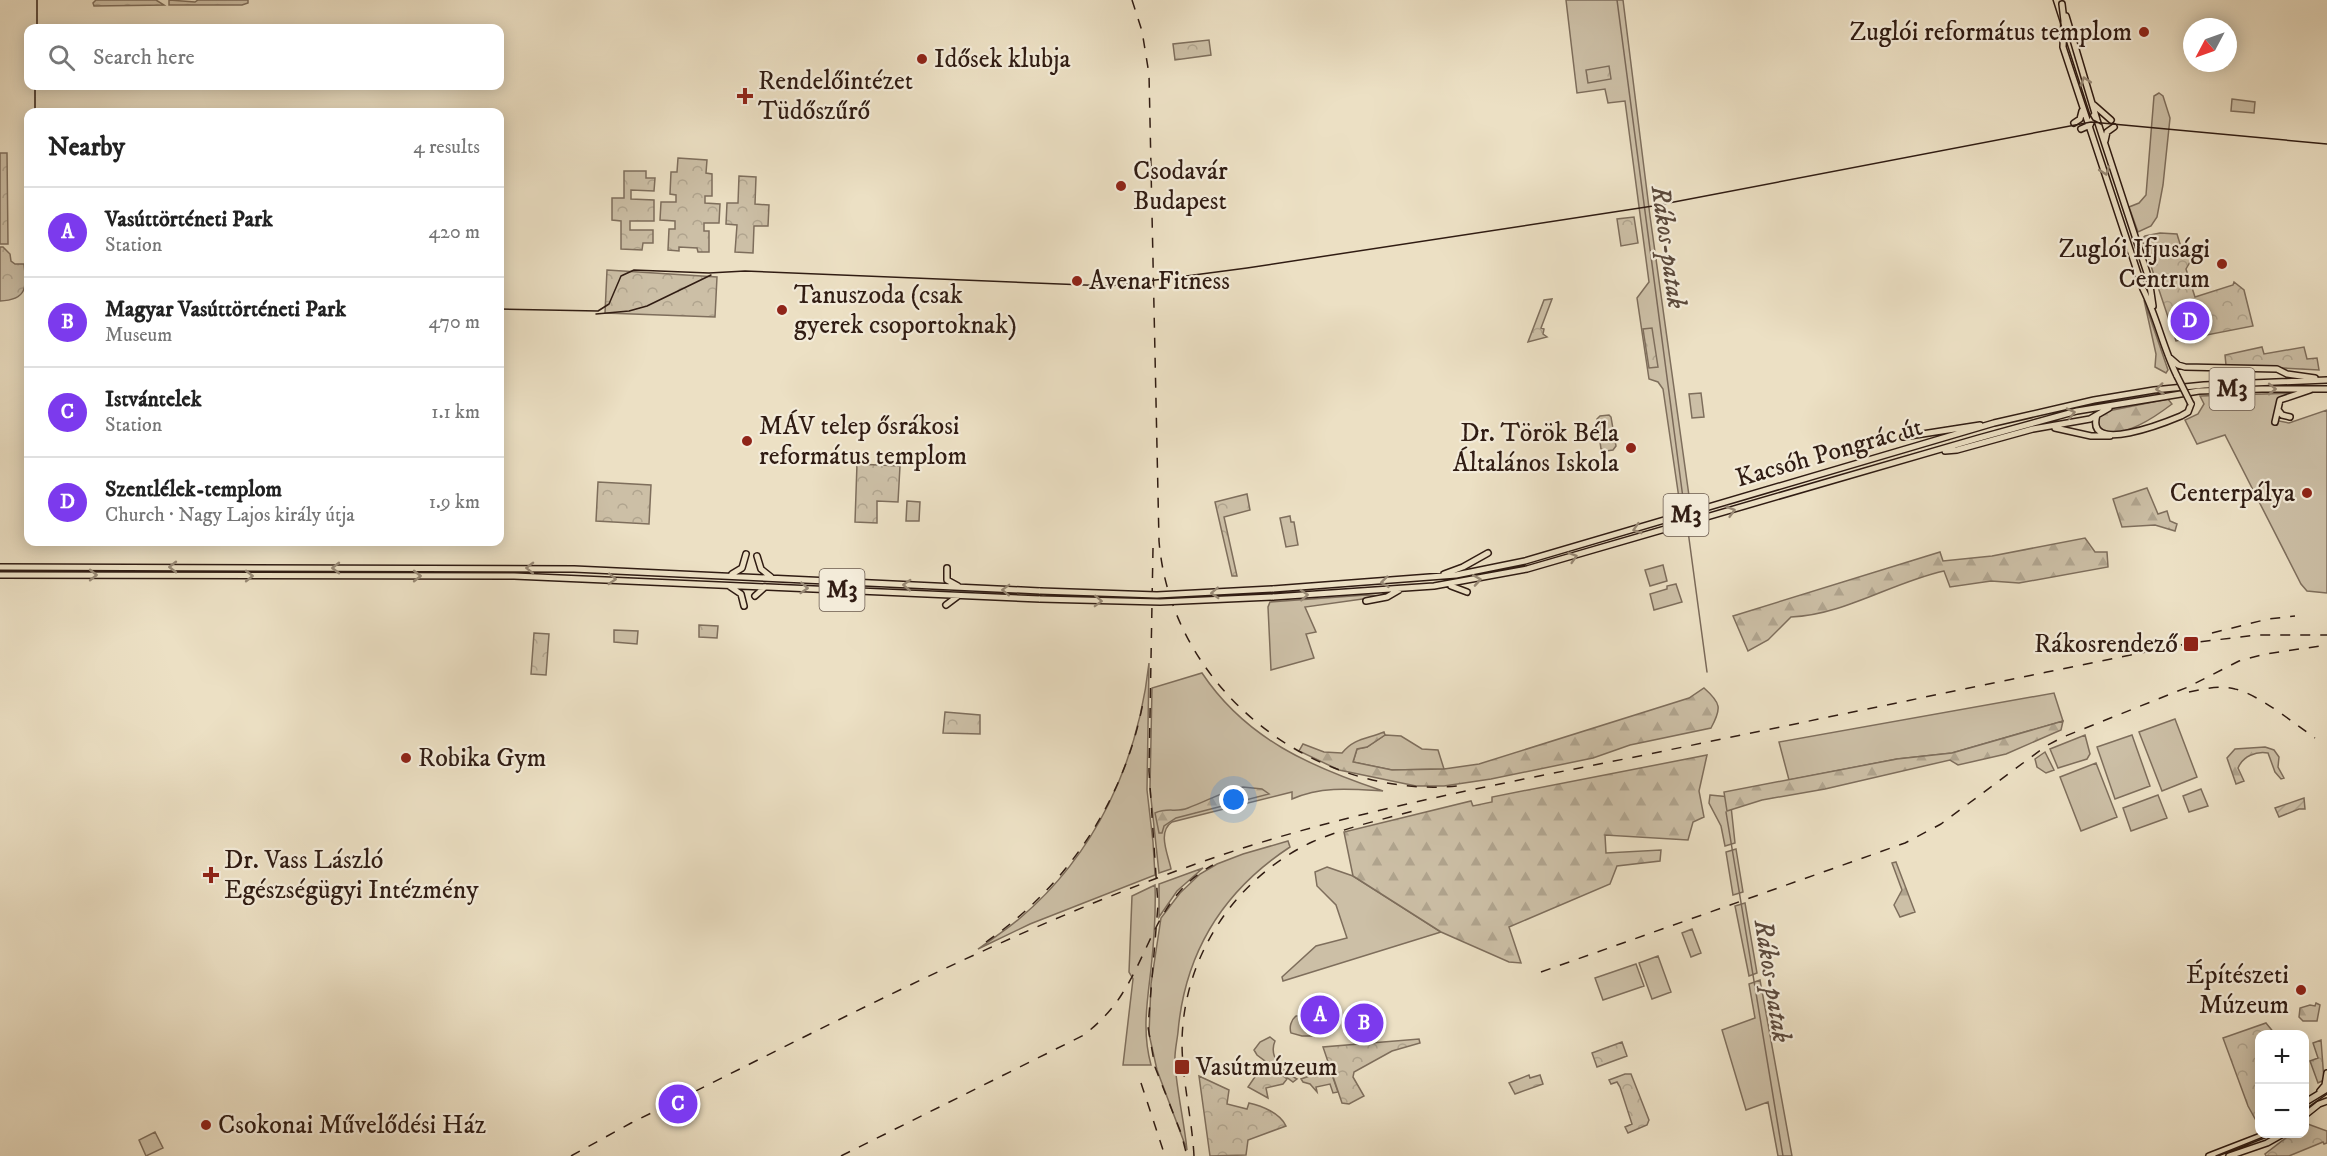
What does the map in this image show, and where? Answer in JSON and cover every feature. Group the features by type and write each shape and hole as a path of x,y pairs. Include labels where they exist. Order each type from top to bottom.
{"main road":[{"path":"2061,2 2064,21 2063,47 2082,109 2090,125"},
{"path":"2061,2 2149,279 2153,311"},
{"path":"2063,47 2070,47 2078,59"},
{"path":"2050,427 2097,437 2114,435 2181,416 2188,412 2191,404 2166,352 2153,311 2143,289 2090,125 2079,99"},
{"path":"2092,103 2111,120"},
{"path":"2074,123 2080,118 2082,109"},
{"path":"2090,125 2094,110"},
{"path":"2081,129 2090,125 2099,126"},
{"path":"2106,149 2106,135 2114,127"},
{"path":"2166,352 2178,365 2196,368 2277,369 2287,374 2325,380"},
{"path":"2177,376 2184,370 2196,368"},
{"name":"Kacsóh Pongrác út","path":"965,588 1157,595 1435,577 1479,571 1543,557 1994,423 2094,400 2154,390 2264,381 2325,380"},
{"path":"2275,422 2278,402 2283,398 2314,389"},
{"name":"Kacsóh Pongrác út","path":"959,595 1160,602 1446,585 1552,563 2044,420 2117,404 2199,391 2327,389"},
{"path":"1934,451 1957,450 2033,429 2097,415 2117,404"},
{"path":"2278,411 2282,416 2290,417"},
{"path":"2097,415 2097,427 2114,435"},
{"path":"1903,437 1994,423"},
{"path":"1435,577 1463,567 1488,553"},
{"path":"728,576 740,570 746,554"},
{"path":"758,556 761,568 773,578"},
{"name":"M3","path":"0,567 469,567 728,576 965,588"},
{"path":"947,568 946,576 950,583 965,588"},
{"name":"M3","path":"0,575 514,576 959,595"},
{"path":"725,584 741,594 744,606"},
{"path":"1446,585 1467,592"},
{"path":"755,596 760,589 767,586"},
{"path":"1366,601 1387,597 1401,589"},
{"path":"946,605 959,595"},
{"path":"2317,1094 2325,1084 2327,1073"},
{"path":"2309,1100 2327,1089"},
{"path":"2309,1112 2327,1096"},
{"path":"2319,1104 2327,1101"},
{"path":"2209,1156 2255,1138"},
{"path":"2229,1156 2275,1138"}],"green space":[{"path":"96,0 156,0 164,5 94,6 93,3"},
{"path":"169,0 195,2 198,0 248,0 248,3 242,5 169,5"},
{"path":"1566,0 1623,0 1690,503 1680,505 1663,389 1658,382 1649,379 1637,298 1649,282 1625,101 1608,103 1605,89 1577,93"},
{"path":"1209,40 1211,55 1175,60 1173,44"},
{"path":"1609,66 1611,79 1588,83 1586,70"},
{"path":"2159,93 2163,96 2170,118 2163,185 2157,217 2151,226 2138,232 2129,207 2139,203 2146,195 2154,96"},
{"path":"2232,99 2255,102 2254,113 2231,111"},
{"path":"0,153 7,153 8,244 0,244"},
{"path":"678,158 707,160 706,173 712,174 712,196 705,196 705,203 720,204 719,223 704,223 704,231 709,231 709,252 698,252 697,248 679,247 679,251 668,250 669,229 675,229 675,221 660,220 661,202 676,202 676,195 670,194 671,172 677,172"},
{"path":"624,171 646,171 646,178 655,178 654,191 631,190 631,199 654,200 654,221 630,221 630,230 653,230 653,243 643,243 642,250 621,249 621,221 612,220 612,198 624,198"},
{"path":"739,176 756,177 755,204 769,205 768,226 754,226 753,253 735,252 737,225 726,224 727,203 738,203"},
{"path":"1634,217 1638,243 1621,246 1617,219"},
{"path":"2160,233 2177,234 2181,247 2194,255 2186,269 2195,297 2233,285 2234,282 2244,290 2253,326 2176,341 2142,239 2145,236"},
{"path":"0,247 3,247 10,254 11,261 15,264 24,264 24,288 16,298 0,301"},
{"path":"607,270 717,277 715,317 605,313"},
{"path":"1552,299 1541,328 1544,329 1543,334 1547,337 1528,342 1544,300"},
{"path":"2144,300 2168,370 2166,373 2155,367 2156,354"},
{"path":"1652,328 1658,367 1649,368 1643,329"},
{"path":"2262,347 2264,354 2304,347 2307,359 2317,358 2319,370 2226,365 2225,355"},
{"path":"1701,393 1704,417 1692,418 1689,394"},
{"path":"2292,393 2280,398 2274,420 2289,423 2327,410 2327,593 2307,591 2301,584 2225,435 2197,444 2185,420 2198,414 2204,404 2200,396"},
{"path":"2168,399 2172,404 2137,426 2116,432 2099,427 2098,416 2103,412"},
{"path":"1609,415 1616,446 1613,450 1606,451 1601,449 1597,419 1600,416"},
{"path":"857,464 900,466 898,502 877,501 877,523 855,522"},
{"path":"598,482 651,485 649,524 596,521"},
{"path":"2147,488 2158,514 2167,511 2170,521 2177,524 2175,531 2155,525 2122,527 2113,499"},
{"path":"1247,494 1250,510 1224,517 1237,576 1232,576 1215,502"},
{"path":"907,501 920,502 919,521 906,521"},
{"path":"1290,516 1291,522 1294,522 1298,545 1286,547 1280,518"},
{"path":"2085,538 2095,552 2107,552 2108,567 2019,583 1991,581 1950,587 1944,571 1830,611 1791,617 1768,640 1748,651 1733,616 1940,552 1943,561 1992,556"},
{"path":"1663,565 1667,581 1650,586 1645,570"},
{"path":"1676,584 1682,602 1654,610 1650,594"},
{"path":"1366,595 1384,596 1305,607 1316,632 1306,634 1314,658 1271,670 1268,607 1270,602"},
{"path":"699,625 718,626 717,638 699,637"},
{"path":"614,630 638,631 637,644 614,642"},
{"path":"534,633 549,634 546,675 531,674"},
{"path":"1149,663 1147,790 1155,875 1030,924 978,949 1014,923 1046,893 1070,866 1091,836 1109,804 1135,736"},
{"path":"1202,673 1219,696 1239,716 1282,748 1331,772 1383,791 1326,790 1292,799 1292,792 1172,822 1165,831 1164,837 1171,869 1159,873 1150,789 1152,688"},
{"path":"1704,688 1718,706 1711,728 1630,745 1593,758 1491,779 1444,786 1416,786 1339,770 1299,751 1303,744 1324,752 1342,753 1356,742 1384,732 1385,735 1367,747 1357,749 1353,762 1392,770 1444,769 1479,764 1689,698"},
{"path":"2054,693 2063,721 1952,753 1897,759 1789,780 1779,742"},
{"path":"945,712 980,715 980,734 943,733"},
{"path":"2175,719 2197,777 2162,791 2139,732"},
{"path":"2063,721 2061,730 2006,754 1958,765 1950,760 1825,789 1762,800 1727,811 1724,792 1897,759 1952,753"},
{"path":"1385,735 1401,736 1422,749 1438,750 1444,769 1392,770 1353,762 1357,749 1367,747"},
{"path":"2085,735 2090,754 2087,759 2058,768 2050,749"},
{"path":"2132,735 2150,786 2115,799 2097,747"},
{"path":"2265,747 2274,750 2279,757 2278,767 2284,778 2281,779 2275,772 2268,753 2259,753 2250,755 2240,764 2238,768 2244,781 2236,784 2227,758 2235,749"},
{"path":"2045,752 2054,770 2046,773 2037,767 2035,759"},
{"path":"1707,755 1699,791 1704,817 1693,822 1688,840 1605,835 1606,853 1661,850 1660,861 1617,866 1610,884 1509,927 1521,963 1509,962 1441,932 1353,876 1344,832 1471,801 1473,806 1492,802 1492,797"},
{"path":"2096,763 2117,817 2081,831 2060,777"},
{"path":"1243,787 1262,789 1269,794 1176,818 1164,826 1162,833 1159,833 1155,813 1184,809"},
{"path":"2201,789 2208,806 2189,812 2183,796"},
{"path":"1710,795 1730,797 1735,843 1725,846 1721,826 1709,803"},
{"path":"2158,795 2167,818 2131,831 2123,808"},
{"path":"2304,798 2305,809 2279,817 2275,808"},
{"path":"1288,841 1290,847 1245,883 1227,904 1199,949 1189,975 1182,1003 1175,1060 1187,1150 1157,1070 1149,1034 1151,984 1161,918 1180,893 1200,874 1217,864 1243,854"},
{"path":"1736,849 1743,892 1733,895 1726,852"},
{"path":"1896,862 1915,912 1900,917 1894,905 1902,890 1892,863"},
{"path":"1327,867 1353,876 1441,932 1283,981 1282,977 1316,946 1347,938 1336,905 1317,886 1315,872"},
{"path":"1203,868 1177,891 1159,917 1159,884"},
{"path":"1155,885 1154,938 1146,1017 1151,1065 1123,1065 1133,979 1129,972 1132,896"},
{"path":"1745,903 1757,973 1749,976 1735,906"},
{"path":"1692,929 1701,953 1691,957 1682,933"},
{"path":"1658,956 1671,992 1652,999 1639,963"},
{"path":"1636,964 1644,986 1603,1000 1595,978"},
{"path":"1760,980 1792,1156 1778,1156 1768,1102 1746,1110 1722,1030 1755,1018 1749,984"},
{"path":"2316,1003 2320,1005 2317,1021 2303,1021 2299,1017 2300,1008 2315,1006"},
{"path":"1296,1016 1305,1016 1314,1032 1312,1036 1291,1033 1291,1024"},
{"path":"2266,1023 2272,1030 2255,1030 2255,1119 2248,1106 2223,1038"},
{"path":"1270,1037 1275,1041 1273,1047 1275,1058 1282,1068 1297,1079 1293,1082 1257,1055 1254,1050 1260,1042"},
{"path":"1419,1039 1420,1043 1392,1051 1354,1072 1353,1077 1364,1096 1349,1104 1342,1103 1323,1047"},
{"path":"2321,1040 2324,1080 2318,1083 2310,1061 2318,1058 2313,1043"},
{"path":"1622,1042 1627,1056 1597,1067 1592,1053"},
{"path":"1265,1062 1287,1079 1283,1084 1266,1088 1268,1098 1248,1087"},
{"path":"1330,1069 1338,1092 1333,1093 1330,1084 1316,1087 1317,1092 1301,1079"},
{"path":"1631,1074 1649,1120 1647,1125 1628,1133 1625,1127 1632,1124 1620,1087 1617,1082 1611,1084 1609,1080"},
{"path":"1529,1075 1530,1078 1540,1075 1543,1084 1515,1094 1509,1083"},
{"path":"1199,1076 1229,1090 1227,1104 1247,1109 1249,1103 1259,1106 1275,1114 1286,1126 1248,1140 1246,1155 1210,1156"},
{"path":"2309,1124 2327,1131 2327,1143 2323,1142 2289,1156 2266,1156 2265,1154 2286,1138 2309,1138"},
{"path":"155,1132 163,1148 146,1156 139,1140"}],"waterway":[{"name":"Rákos-patak","path":"1617,0 1683,498"},
{"name":"Rákos-patak","path":"1688,531 1707,672"},
{"name":"Rákos-patak","path":"1726,812 1783,1156"}],"tram line":[{"path":"37,0 37,24"},
{"path":"2053,0 2090,115 2093,120 2101,124"},
{"path":"35,90 35,108"},
{"path":"504,309 598,311 609,304 621,276 634,270 709,273 745,271 1110,286 1247,268 1653,206 2091,122 2327,144"},
{"path":"596,314 629,311 647,306 711,275"},
{"path":"2309,1107 2327,1094"},
{"path":"2216,1156 2261,1138"}],"railway":[{"path":"1132,0 1142,31 1149,74 1159,541 1169,594 1190,643 1221,687 1259,724 1303,753 1352,774 1404,786 1458,786"},
{"path":"1153,548 1149,771 1158,905 1148,1027 1155,1067 1181,1133 1187,1156"},
{"path":"2212,633 2268,619 2295,616"},
{"path":"571,1156 631,1123 1007,940 1161,877 1290,834 1443,796 2191,643 2256,635 2327,635"},
{"path":"1541,972 1905,843 1941,824 2046,746 2063,737 2188,687 2239,661 2265,654 2327,645"},
{"path":"2189,692 2224,687 2244,692 2276,710 2315,738"},
{"path":"986,942 1043,894 1068,866 1090,835 1124,769 1136,734 1144,697"},
{"path":"1194,1156 1182,1056 1185,1010 1192,980 1203,951 1218,924 1259,876 1284,857 1312,842 1338,832 1421,809"},
{"path":"841,1156 1084,1035 1105,1016 1122,994 1168,906 1195,877 1213,865"},
{"path":"1141,1083 1165,1156"}],"place":[{"name":"Zuglói református templom","path":"2144,32"},
{"name":"Idősek klubja","path":"922,59"},
{"name":"Rendelőintézet Tüdőszűrő","path":"745,96"},
{"name":"Csodavár Budapest","path":"1121,186"},
{"name":"Zuglói Ifjusági Centrum","path":"2222,264"},
{"name":"Avena Fitness","path":"1077,281"},
{"name":"Tanuszoda (csak gyerek csoportoknak)","path":"782,310"},
{"name":"Szentlélek-templom","path":"2190,321"},
{"name":"MÁV telep ősrákosi református templom","path":"747,441"},
{"name":"Dr. Török Béla Általános Iskola","path":"1631,448"},
{"name":"Centerpálya","path":"2307,493"},
{"name":"Rákosrendező","path":"2191,644"},
{"name":"Robika Gym","path":"406,758"},
{"name":"Dr. Vass László Egészségügyi Intézmény","path":"211,875"},
{"name":"Építészeti Múzeum","path":"2301,990"},
{"name":"Vasúttörténeti Park","path":"1320,1015"},
{"name":"Magyar Vasúttörténeti Park","path":"1364,1023"},
{"name":"Vasútmúzeum","path":"1182,1067"},
{"name":"Istvántelek","path":"678,1104"},
{"name":"Csokonai Művelődési Ház","path":"206,1125"}]}
